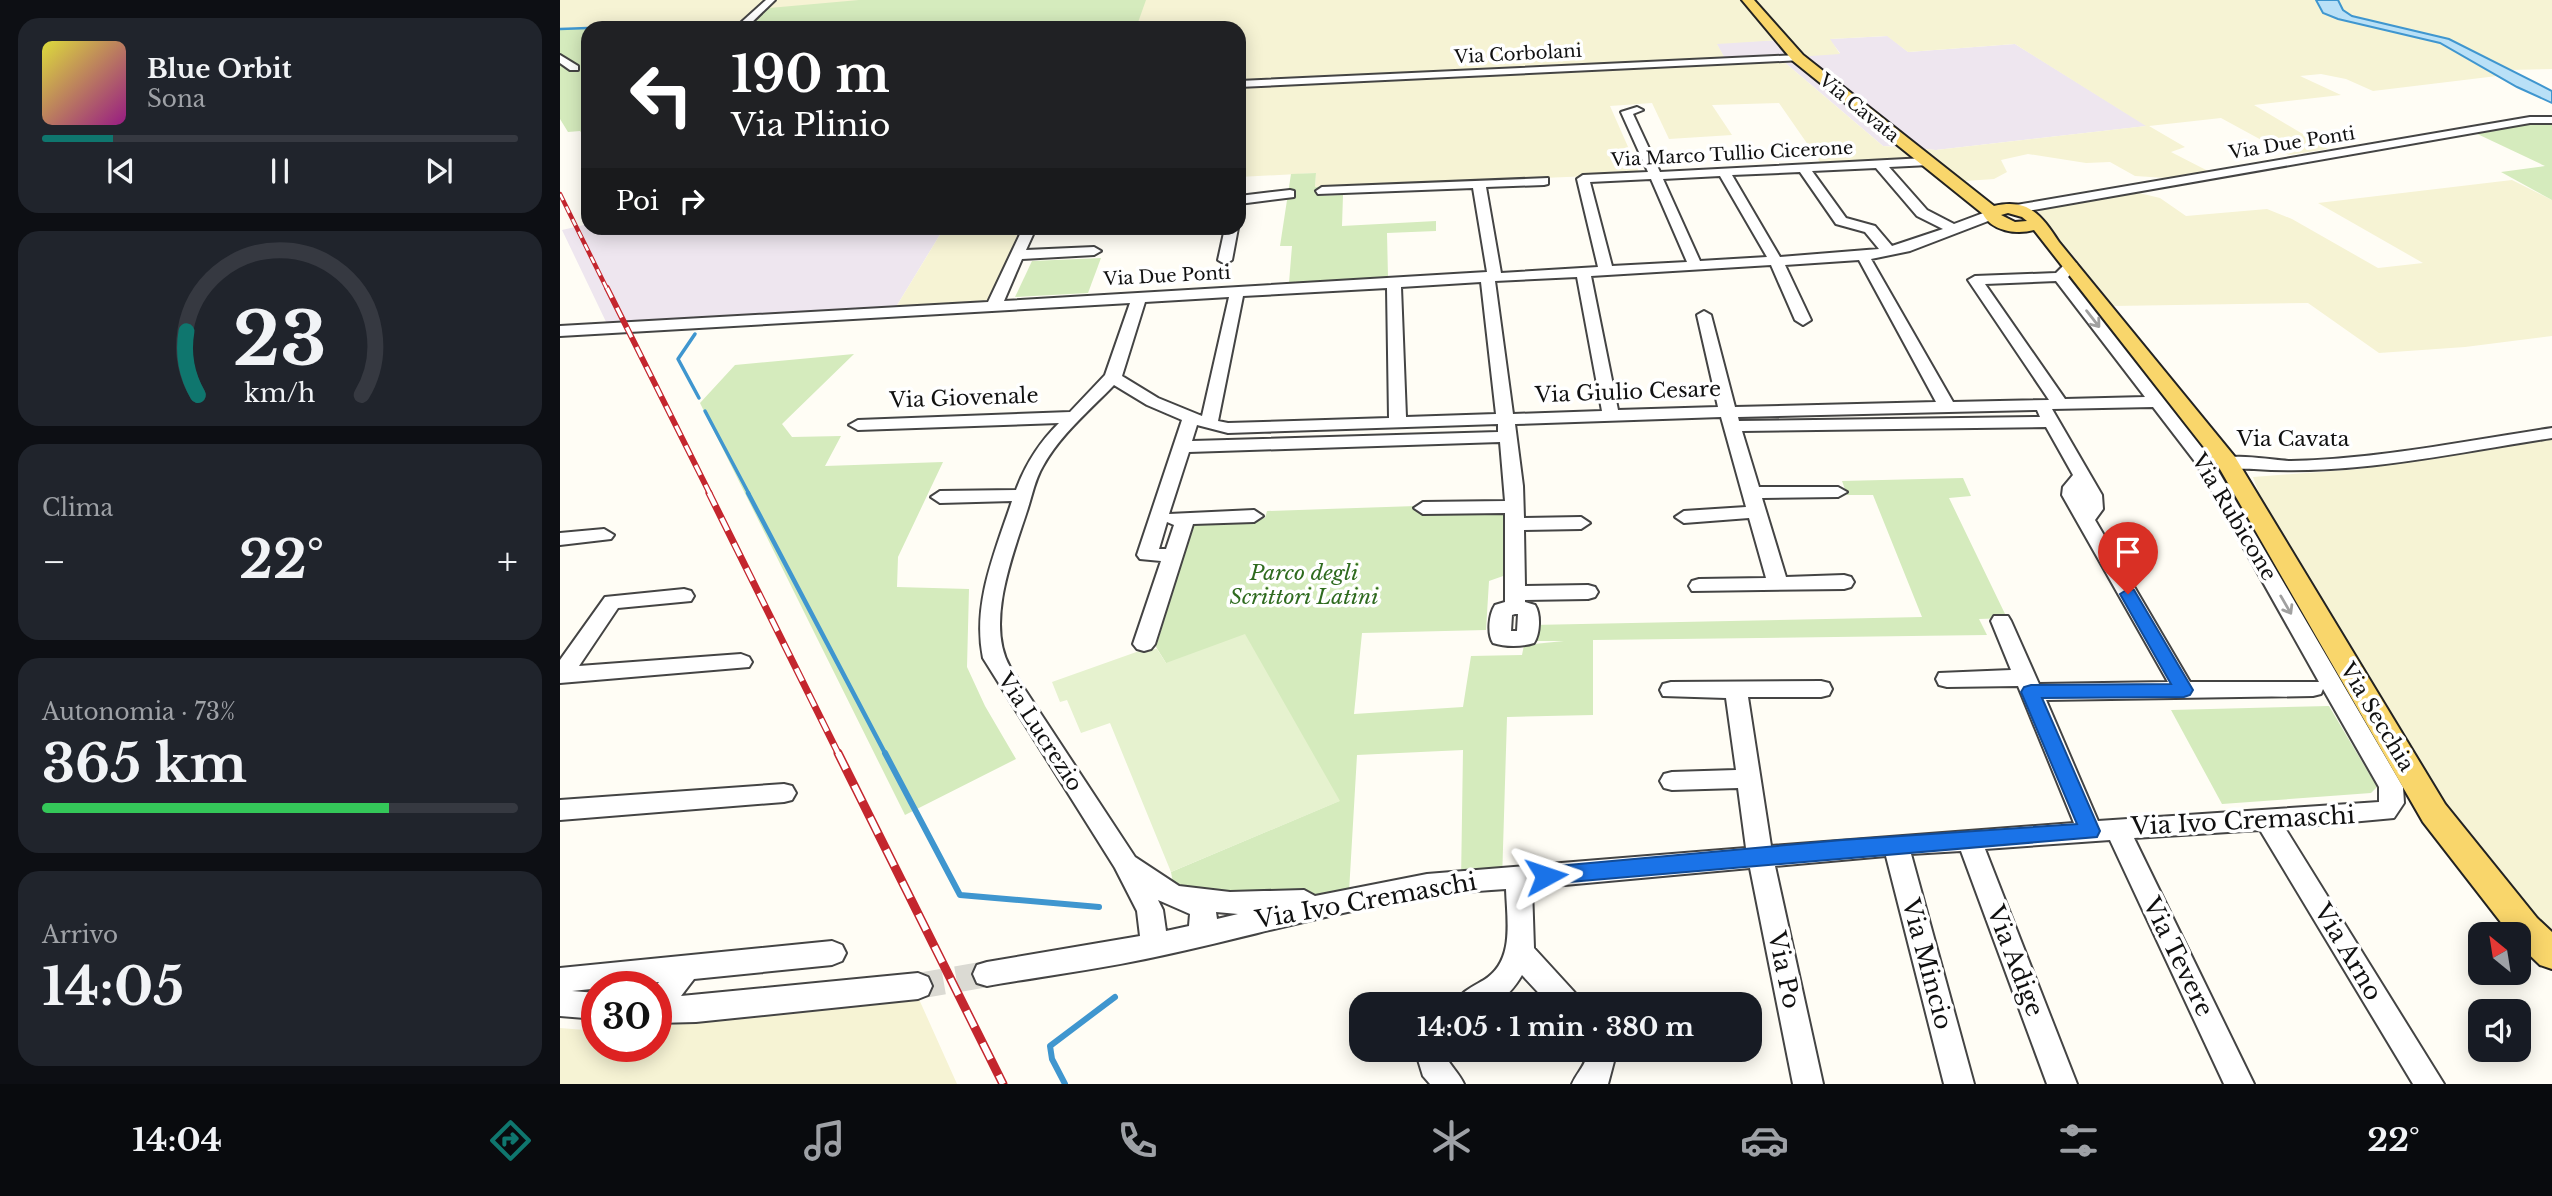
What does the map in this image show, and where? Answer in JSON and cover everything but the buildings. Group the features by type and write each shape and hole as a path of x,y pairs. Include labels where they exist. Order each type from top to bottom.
{"main road":[{"name":"Via Cavata","path":"1748,0 1798,58 1925,162 2011,214 2053,245 2066,271 2227,462"},
{"name":"Via Secchia","path":"2227,462 2434,813 2525,928 2552,954"}],"street":[{"path":"748,21 771,0"},
{"path":"560,58 574,68"},
{"name":"Via Corbolani","path":"1246,84 1798,58"},
{"path":"1636,110 1627,112 1695,265"},
{"name":"Via Due Ponti","path":"560,331 1863,256 1889,252 1955,227 2011,214 2530,121 2552,120"},
{"name":"Via Marco Tullio Cicerone","path":"1606,270 1583,179 1925,162"},
{"path":"1879,164 1922,213 1955,227"},
{"path":"1803,168 1841,221 1870,229 1889,252"},
{"path":"1724,172 1776,261 1803,320"},
{"path":"1322,191 1544,181"},
{"path":"1479,185 1508,427 1514,515 1515,600 1588,592"},
{"path":"1389,188 1389,205"},
{"path":"1246,199 1290,194"},
{"name":"Via Due Ponti","path":"1955,227 2011,214"},
{"path":"994,306 1026,235"},
{"path":"1226,260 1230,235"},
{"path":"1017,255 1094,251"},
{"path":"1863,256 1948,408"},
{"path":"1583,271 1611,416"},
{"path":"2061,405 1975,280 2066,271"},
{"name":"Via Rubicone","path":"2066,271 2157,402 2204,462 2390,787"},
{"path":"1394,282 1398,424"},
{"path":"1209,425 1237,292"},
{"name":"Via Lucrezio","path":"1139,297 1113,377 1050,442 1033,467 997,573 989,634 994,658 1124,862 1150,910 1154,945"},
{"path":"1704,316 1730,419 1778,584"},
{"name":"Via Giulio Cesare","path":"1113,377 1130,391 1209,425 1228,428 1398,424 1508,427"},
{"name":"Via Giulio Cesare","path":"1730,419 1948,408 2157,402"},
{"path":"2042,405 2083,475 2072,487 2071,495 2184,690"},
{"name":"Via Giulio Cesare","path":"1182,447 1508,427 1611,416 2052,422"},
{"name":"Via Giovenale","path":"858,425 1073,417"},
{"path":"1173,555 1147,555 1191,417"},
{"name":"Via Cavata","path":"2227,462 2287,466 2347,464 2552,433"},
{"path":"1684,516 1838,492"},
{"path":"940,497 1024,495"},
{"path":"1423,508 1581,523"},
{"path":"1159,519 1254,516"},
{"path":"1144,644 1185,519"},
{"path":"560,539 604,535"},
{"path":"1699,586 1844,582"},
{"path":"560,675 612,602 684,596"},
{"name":"Via Tevere","path":"2001,621 2028,685 2239,1084"},
{"path":"560,675 741,662"},
{"path":"1947,679 2028,685 2184,690 2313,688"},
{"path":"1671,690 1821,689"},
{"name":"Via Po","path":"1736,690 1760,856 1808,1084"},
{"path":"1672,781 1748,779"},
{"name":"Via Ivo Cremaschi","path":"987,974 1154,945 1348,899 1485,878 1519,878 1969,839 2268,821 2385,811 2392,803 2390,787"},
{"path":"560,810 784,793"},
{"name":"Via Arno","path":"2268,821 2429,1084"},
{"name":"Via Adige","path":"1969,839 2062,1084"},
{"name":"Via Mincio","path":"1896,845 1959,1084"},
{"name":"Via Lucrezio","path":"1124,862 1175,896 1202,907 1204,917 1200,934"},
{"path":"1489,992 1502,984 1521,952 1519,878"},
{"name":"Via Lucrezio","path":"1175,896 1230,903 1348,899"},
{"path":"1521,952 1555,992"},
{"path":"560,980 832,953"},
{"path":"672,988 688,967"},
{"path":"672,1009 696,1009 918,986"},
{"path":"560,1003 581,1005"},
{"path":"1432,1062 1449,1084"},
{"path":"1587,1084 1597,1076 1600,1062"}],"shaded area":[{"path":"560,0 2316,0 2328,15 2440,43 2497,76 2373,91 2346,79 2321,74 2300,76 2341,95 2254,105 2328,149 2289,155 2221,118 2149,126 2185,147 2171,152 2208,171 2166,178 2135,176 2110,162 2086,163 2028,154 2001,160 2007,172 1994,179 1951,182 1921,158 1822,165 1779,103 1712,105 1732,135 1669,139 1652,103 1610,106 1640,174 1315,187 1316,173 1246,177 1246,21 581,21 581,28 560,28","holes":["1887,36 1908,52 2015,44 2146,126 1936,150 1883,146 1783,61 1728,64 1717,44 1781,40 1796,57 1840,54 1830,39"]},
{"path":"2338,0 2552,0 2552,69 2509,70 2449,39 2352,16 2343,10"},
{"path":"1888,36 1908,52 2015,44 2147,126 1936,150 1883,146 1783,61 1728,64 1716,43 1781,40 1840,53 1829,39"},
{"path":"2512,180 2552,200 2552,336 2465,347 2379,353 2308,303 2113,306 2071,253 2045,228 2038,213 2043,209 2131,191 2160,198 2186,216 2267,209 2292,219 2378,268 2423,263 2318,203"},
{"path":"581,226 581,235 940,235 896,307 608,326 562,230"},
{"path":"940,235 1020,235 988,301 896,307"},
{"path":"2552,438 2552,951 2300,607 2253,477 2359,469"},
{"path":"918,997 957,1084 560,1084 560,1028 581,1030 581,1062 672,1062 672,1025"}],"green space":[{"path":"859,0 1146,0 1138,21 753,21 769,8"},
{"path":"560,28 581,28 581,132 568,132 560,119"},
{"path":"2552,120 2552,200 2501,172 2545,166 2471,131"},
{"path":"1316,173 1315,187 1319,187 1318,196 1343,195 1342,226 1436,221 1436,231 1387,233 1388,277 1289,283 1292,246 1280,246 1291,174"},
{"path":"1101,258 1088,293 1015,297 1032,261"},
{"path":"854,354 782,424 792,437 841,436 825,466 943,462 898,557 897,587 969,589 967,667 985,706 1016,759 905,815 700,403 735,365"},
{"name":"Parco degli Scrittori Latini","path":"1963,478 1971,496 1949,498 2007,618 1979,619 1987,635 1593,640 1593,715 1507,717 1502,881 1461,883 1463,750 1357,755 1349,892 1297,898 1174,888 1171,872 1339,801 1166,663 1156,647 1194,522 1265,518 1267,511 1416,506 1416,512 1508,510 1506,575 1489,581 1486,630 1362,633 1354,714 1463,707 1471,656 1522,655 1524,645 1564,641 1529,641 1532,625 1922,617 1873,495 1847,495 1842,481"},
{"path":"1245,634 1340,801 1171,872 1110,723 1081,733 1067,700 1060,702 1052,682 1142,650 1157,649 1166,663"},
{"path":"2329,706 2377,787 2371,793 2222,804 2171,710"}],"water":[{"path":"2316,0 2338,0 2343,10 2352,16 2449,39 2552,91 2552,103 2517,87 2440,43 2338,19 2323,13"}],"waterway":[{"path":"560,29 581,28"},
{"path":"695,334 678,359 699,398"},
{"path":"705,411 749,494"},
{"path":"748,493 886,755"},
{"path":"885,753 960,895 1099,907"},
{"path":"1065,1084 1052,1059 1050,1046 1115,997"}],"tunnel":[{"path":"918,986 987,974"}],"railway":[{"path":"560,194 607,289"},
{"path":"607,288 710,494"},
{"path":"709,493 839,755"},
{"path":"838,753 1003,1084"}],"route":[{"path":"1546,876 1842,849 2090,831 2031,692 2184,690 2128,594"}]}
